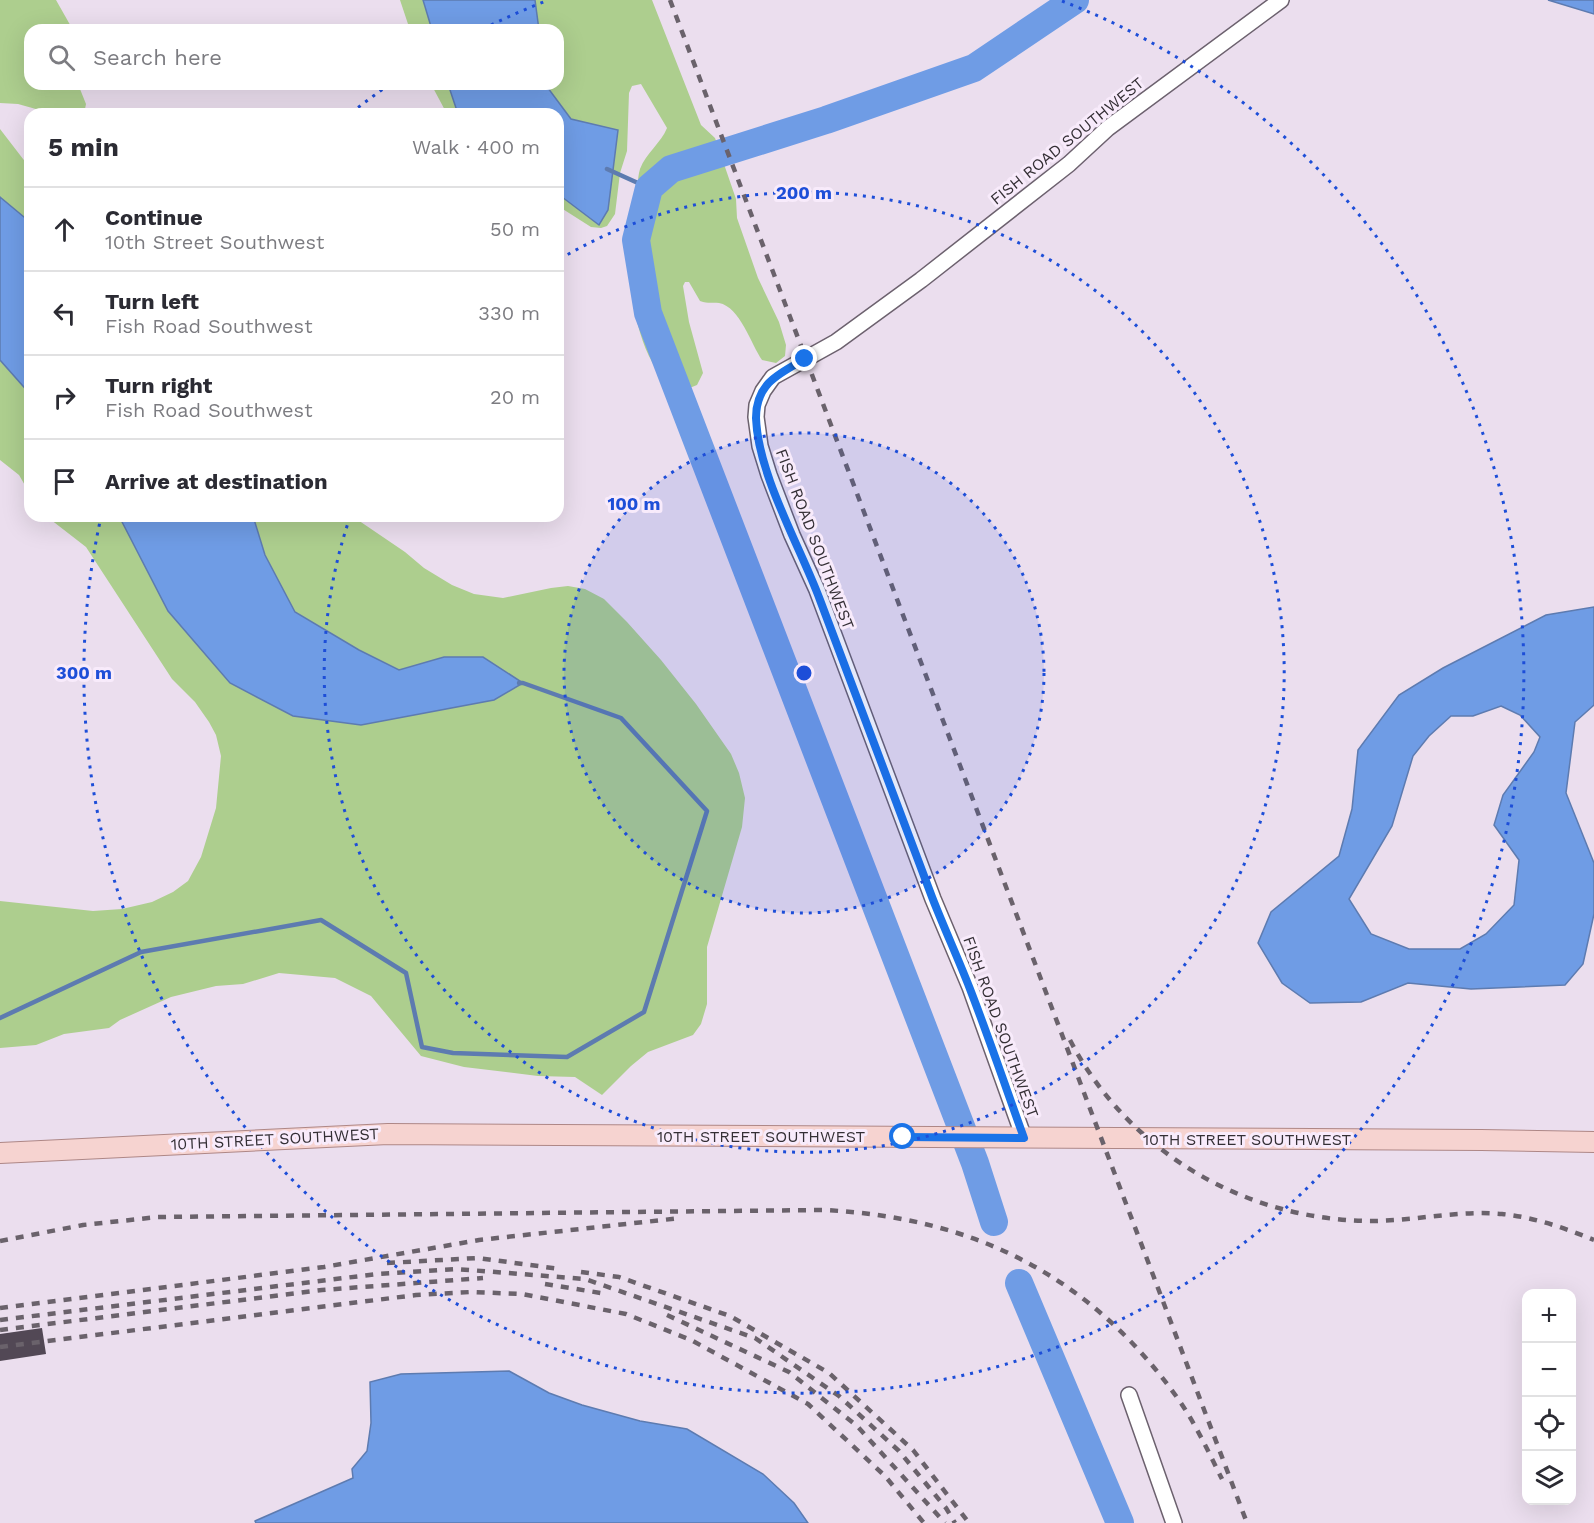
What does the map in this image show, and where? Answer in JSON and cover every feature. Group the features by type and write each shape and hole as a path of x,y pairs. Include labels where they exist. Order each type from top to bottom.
{"main road":[{"name":"10TH STREET SOUTHWEST","path":"0,1153 388,1134 1594,1142"}],"street":[{"name":"FISH ROAD SOUTHWEST","path":"1024,1138 970,987 933,898 816,590 769,476 760,446 756,417 758,405 763,391 773,377 836,342 921,280 1069,164 1108,129 1281,0"},
{"path":"1129,1395 1174,1523"}],"green space":[{"path":"0,0 56,0 70,24 24,24 24,90 80,90 86,104 85,108 32,108 0,103"},
{"path":"400,0 652,0 701,125 715,138 736,199 737,218 758,278 779,322 786,345 785,356 776,363 762,360 733,311 719,303 700,301 689,282 685,282 683,286 689,322 703,373 697,385 687,389 666,380 655,367 640,333 635,313 629,253 640,169 667,128 641,84 632,86 629,93 627,151 620,173 615,214 607,226 591,227 564,210 564,108 444,108 434,90 564,90 564,24 408,24"},
{"path":"0,129 24,160 24,484 19,475 0,460"},
{"path":"54,522 361,522 424,568 452,585 474,594 503,598 568,586 585,589 604,599 661,660 696,704 731,754 739,773 745,798 742,827 707,947 707,1004 701,1024 693,1035 648,1052 602,1095 575,1077 538,1076 464,1067 421,1056 371,996 335,978 279,973 243,984 216,986 171,997 120,1020 109,1028 64,1034 36,1045 0,1048 0,901 93,911 122,909 152,902 173,892 188,881 201,857 216,808 221,756 216,735 195,702 172,679 86,547"}],"water":[{"path":"423,0 535,0 538,24 430,24"},
{"path":"1548,0 1594,0 1594,14"},
{"path":"450,90 549,90 563,108 456,108"},
{"path":"564,110 571,119 618,130 608,210 599,225 564,199"},
{"path":"0,197 24,217 24,387 0,360"},
{"path":"122,522 255,522 265,555 295,612 359,650 399,670 444,657 483,657 523,683 494,700 361,725 293,716 230,683 168,611"},
{"path":"1594,607 1594,705 1575,722 1566,793 1594,863 1594,914 1583,964 1565,985 1471,989 1408,983 1361,1002 1310,1003 1282,983 1258,943 1271,912 1339,856 1352,809 1358,750 1399,695 1443,668 1546,615","holes":["1501,706 1520,715 1540,737 1534,752 1503,795 1494,825 1519,860 1514,905 1486,934 1460,949 1409,949 1371,934 1349,899 1392,826 1413,756 1429,736 1451,716 1473,716"]},
{"path":"509,1371 549,1393 582,1405 640,1421 687,1429 763,1474 794,1503 808,1523 256,1523 255,1521 353,1478 352,1469 367,1451 371,1423 370,1382 401,1374"}],"building":[{"path":"42,1328 46,1354 0,1361 0,1334"}],"waterway":[{"path":"994,1222 975,1163 648,313 636,240 649,188 671,169 826,120 974,68 1075,0"},
{"path":"607,169 649,188"},
{"path":"0,1018 141,952 321,920 406,973 422,1047 453,1053 567,1057 644,1012 707,811 621,718 519,683"},
{"path":"1019,1283 1120,1523"}],"railway":[{"path":"670,0 1247,1523"},
{"path":"1070,1040 1094,1080 1124,1115 1157,1146 1195,1172 1235,1193 1279,1208 1324,1218 1370,1221 1469,1213 1514,1215 1572,1231 1594,1240"},
{"path":"0,1241 83,1225 158,1217 823,1210 878,1215 931,1225 980,1241 1026,1262 1069,1288 1109,1321 1147,1359 1181,1403 1222,1479"},
{"path":"0,1308 324,1267 479,1240 681,1218"},
{"path":"387,1263 478,1258 560,1269"},
{"path":"0,1320 377,1274 456,1269 585,1279 755,1338 839,1396 899,1451 946,1508 955,1523"},
{"path":"581,1272 619,1277 730,1316 829,1373 913,1450 969,1523"},
{"path":"0,1330 322,1290 483,1278"},
{"path":"545,1284 607,1294"},
{"path":"0,1347 416,1295 471,1292 522,1294 626,1314 691,1340 808,1404 885,1476 924,1523"},
{"path":"667,1315 789,1372 857,1426 945,1523"}],"route":[{"path":"805,359 773,377 763,391 756,417 760,446 779,502 816,590 933,898 970,987 1024,1138 903,1137"}]}
